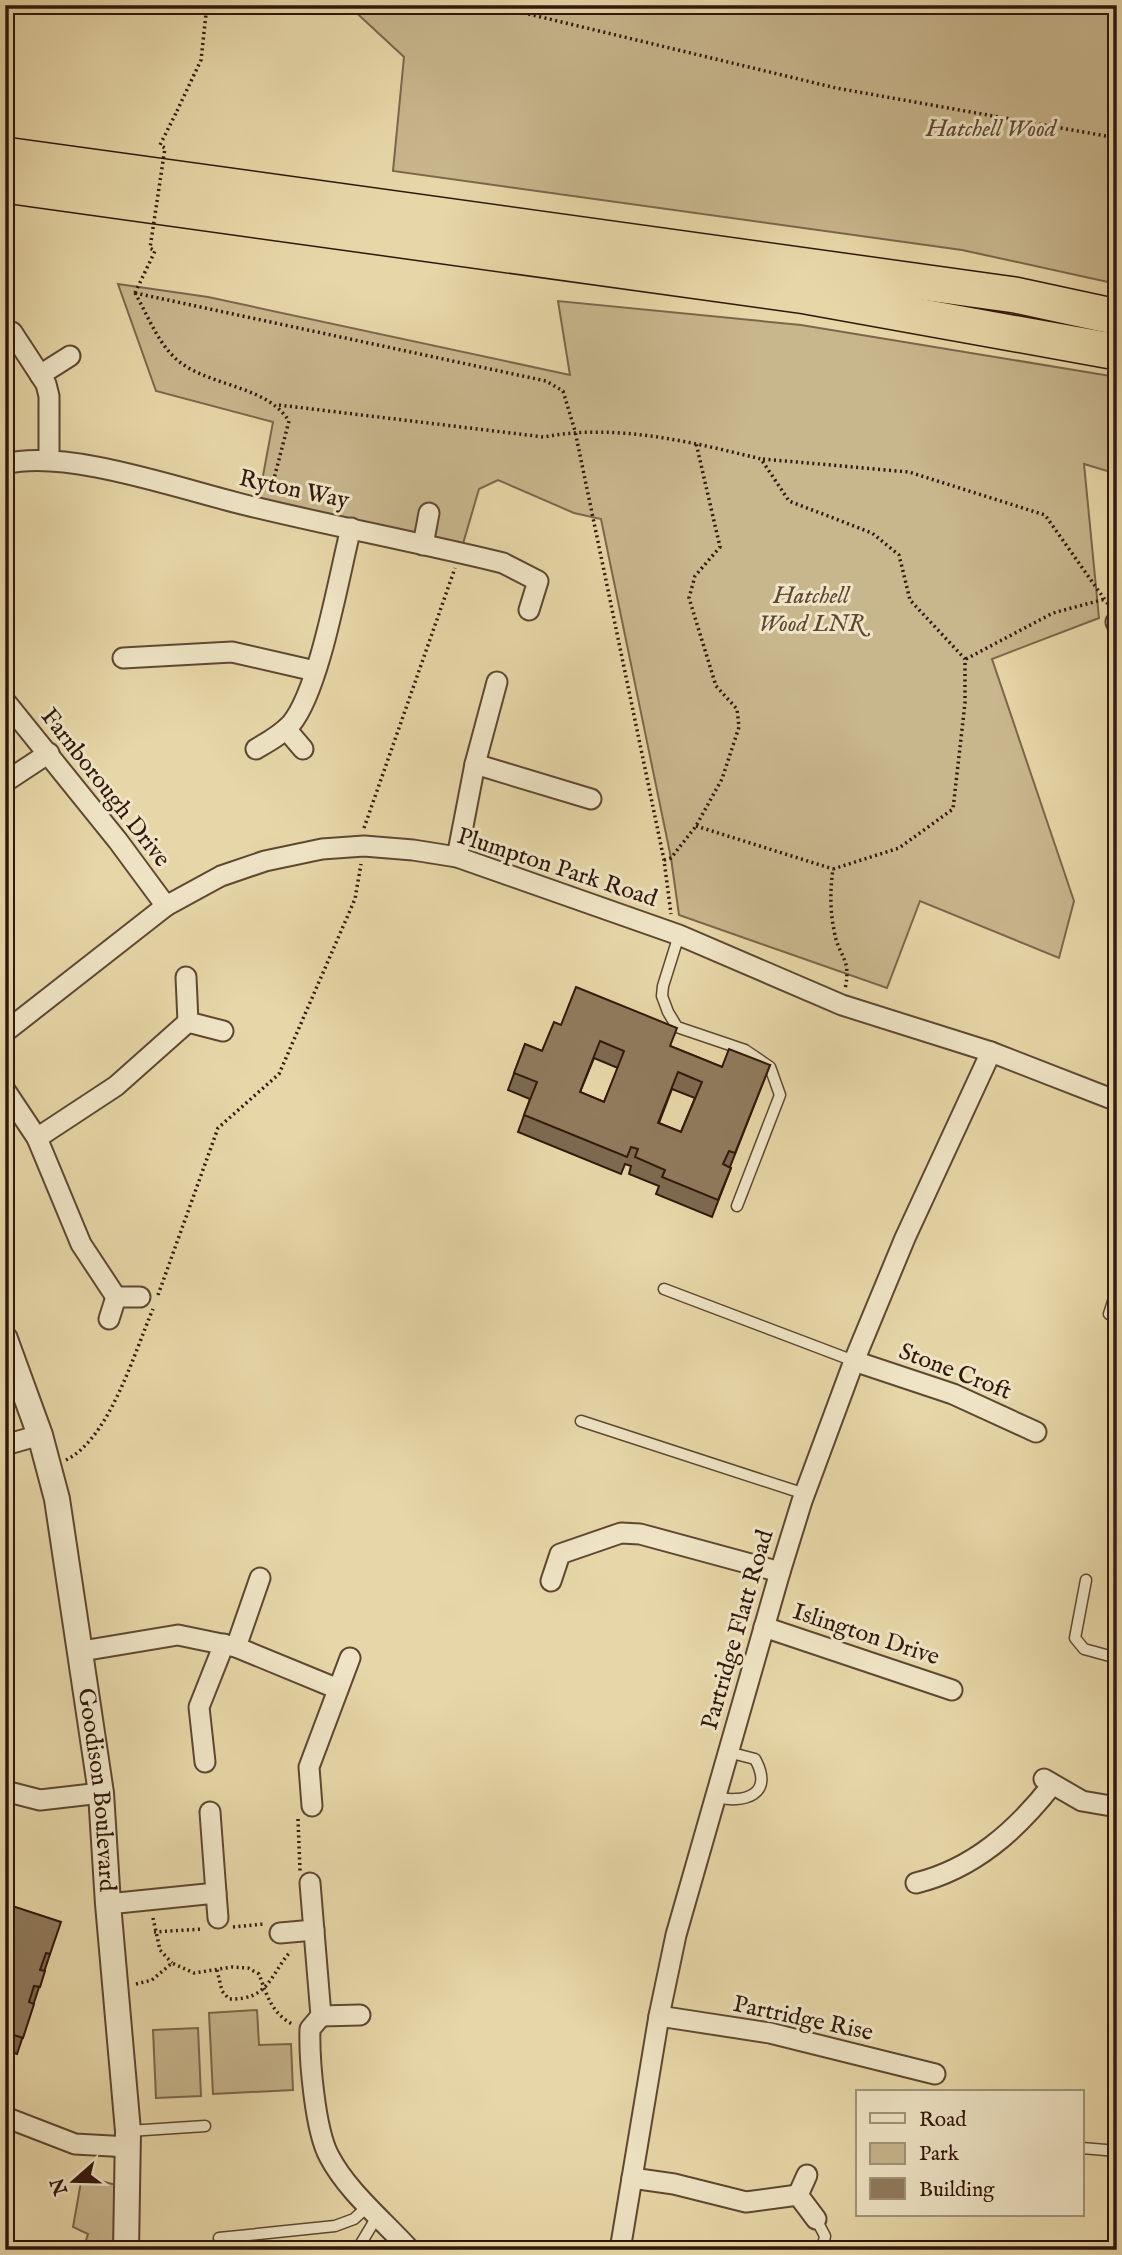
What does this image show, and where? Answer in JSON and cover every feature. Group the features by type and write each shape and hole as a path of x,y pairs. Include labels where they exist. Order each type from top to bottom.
{"highway":[{"path":"5,155 974,289 1117,317"},
{"path":"5,185 806,296 1008,330 1117,352"}],"street":[{"path":"12,332 40,374 49,396 49,460"},
{"path":"40,374 70,356"},
{"name":"Ryton Way","path":"5,464 26,459 92,466 267,510 503,563 538,581 529,610"},
{"path":"423,545 429,513"},
{"path":"256,749 293,722 315,671 351,528"},
{"path":"123,658 232,652 315,671"},
{"path":"457,857 475,764 497,681"},
{"name":"Farnborough Drive","path":"5,701 49,753 166,906"},
{"path":"286,729 303,749"},
{"path":"5,782 49,753"},
{"path":"475,764 592,799"},
{"name":"Plumpton Park Road","path":"5,1032 166,906 221,876 265,861 321,849 363,846 457,857 675,934 842,1004 991,1052 1117,1101"},
{"path":"186,978 188,1022"},
{"path":"188,1022 223,1031"},
{"path":"37,1138 116,1086 188,1022"},
{"name":"Partridge Flatt Road","path":"621,2250 659,2016 676,1935 780,1572 805,1494 854,1361 905,1238 991,1052"},
{"path":"5,1090 37,1138 71,1224 116,1297"},
{"path":"116,1297 140,1297"},
{"path":"108,1319 116,1297"},
{"name":"Goodison Boulevard","path":"5,1339 40,1435 57,1499 82,1651 101,1793 129,2139 126,2250"},
{"name":"Stone Croft","path":"854,1361 953,1394 1036,1432"},
{"path":"5,1445 40,1435"},
{"path":"551,1581 560,1554 621,1532 640,1534 780,1572"},
{"path":"205,1762 199,1707 260,1578"},
{"name":"Islington Drive","path":"764,1628 952,1690"},
{"path":"82,1651 178,1634 230,1645 338,1689"},
{"path":"312,1806 309,1767 350,1658"},
{"path":"915,1883 954,1871 1000,1841 1028,1816 1048,1782 1082,1801 1117,1807"},
{"path":"5,1791 40,1800 101,1793"},
{"path":"210,1812 218,1923"},
{"path":"310,1883 298,1932 316,2022 322,2140 338,2172 410,2250"},
{"path":"108,1904 216,1893"},
{"path":"316,2022 360,2015"},
{"name":"Partridge Rise","path":"659,2016 770,2033 935,2074"},
{"path":"5,2118 75,2144 129,2139"},
{"path":"798,2195 807,2175"},
{"path":"632,2178 674,2184 746,2202 798,2195"},
{"path":"798,2195 816,2219"}],"lane":[{"path":"675,934 662,996 677,1027 745,1050 770,1067 780,1095 737,1206"},
{"path":"664,1289 854,1361"},
{"path":"1109,1314 1117,1289"},
{"path":"582,1421 805,1494"},
{"path":"1086,1580 1075,1638 1084,1649 1117,1658"},
{"path":"715,1797 736,1801 750,1799 756,1793 760,1779 755,1759 728,1752"},
{"path":"129,2139 205,2126"},
{"path":"1084,2148 1117,2151"},
{"path":"219,2238 335,2226 374,2210"},
{"path":"357,2250 374,2210"},
{"path":"816,2219 825,2236 822,2250"}],"path":[{"path":"135,293 155,251 150,248 164,148 160,145 201,60 207,5"},
{"path":"491,5 836,88 1117,138"},
{"path":"511,5 513,11"},
{"path":"135,293 163,347 187,367 279,405 544,437 575,431 696,443 761,458 909,472 1045,515 1105,599 1116,622"},
{"path":"135,293 546,380 563,390 575,431 664,860 675,934"},
{"path":"267,510 289,421 279,405"},
{"path":"664,860 671,858 696,826 722,779 739,727 737,709 716,686 690,597 695,576 720,547 696,443"},
{"path":"696,826 833,869 899,848 953,809 965,703 965,659 910,600 899,555 872,533 789,501 761,458"},
{"path":"48,1468 82,1452 106,1417 153,1309 218,1128 279,1074 355,899 364,826 461,553"},
{"path":"965,659 1053,613 1105,599"},
{"path":"833,869 830,891 834,933 849,967 842,1004"},
{"path":"310,1883 300,1883 298,1810 312,1806"},
{"path":"151,1900 154,1931 160,1950 172,1963 194,1973 248,1968 259,1974 273,2008 282,2019 316,2022"},
{"path":"154,1931 218,1923 269,1924 298,1932 296,1942 283,1959 276,1978 265,1988 239,1999 229,1998 222,1991 217,1970"},
{"path":"116,1986 152,1980 172,1963"}],"green space":[{"name":"Hatchell Wood","path":"348,5 1117,5 1117,284 962,250 393,171 404,57"},
{"name":"Hatchell Wood LNR","path":"118,284 208,297 570,375 558,301 801,325 1117,377 1117,474 1084,464 1099,618 992,659 1074,901 1059,958 920,901 887,988 679,915 671,858 601,519 574,513 498,480 479,489 462,547 257,508 273,422 156,391"},
{"path":"257,2010 259,2045 291,2044 293,2090 213,2094 209,2013"},
{"path":"198,2028 201,2096 156,2098 153,2030"},
{"path":"82,2176 120,2186 116,2250 83,2250 88,2234 73,2227"}],"building":[{"path":"576,987 677,1028 670,1046 722,1067 729,1049 770,1065 735,1153 729,1151 723,1164 731,1168 718,1200 662,1177 665,1170 635,1157 638,1149 631,1147 627,1157 524,1115 537,1082 514,1073 525,1044 542,1051 554,1022 561,1025","holes":["600,1041 624,1051 604,1102 580,1092","678,1072 702,1082 681,1132 658,1123"]},
{"path":"5,1901 6,1904 61,1922 50,1954 46,1953 40,1970 45,1971 40,1987 34,1986 29,2002 34,2004 23,2038 5,2032 5,1956 10,1942 5,1940"}]}
